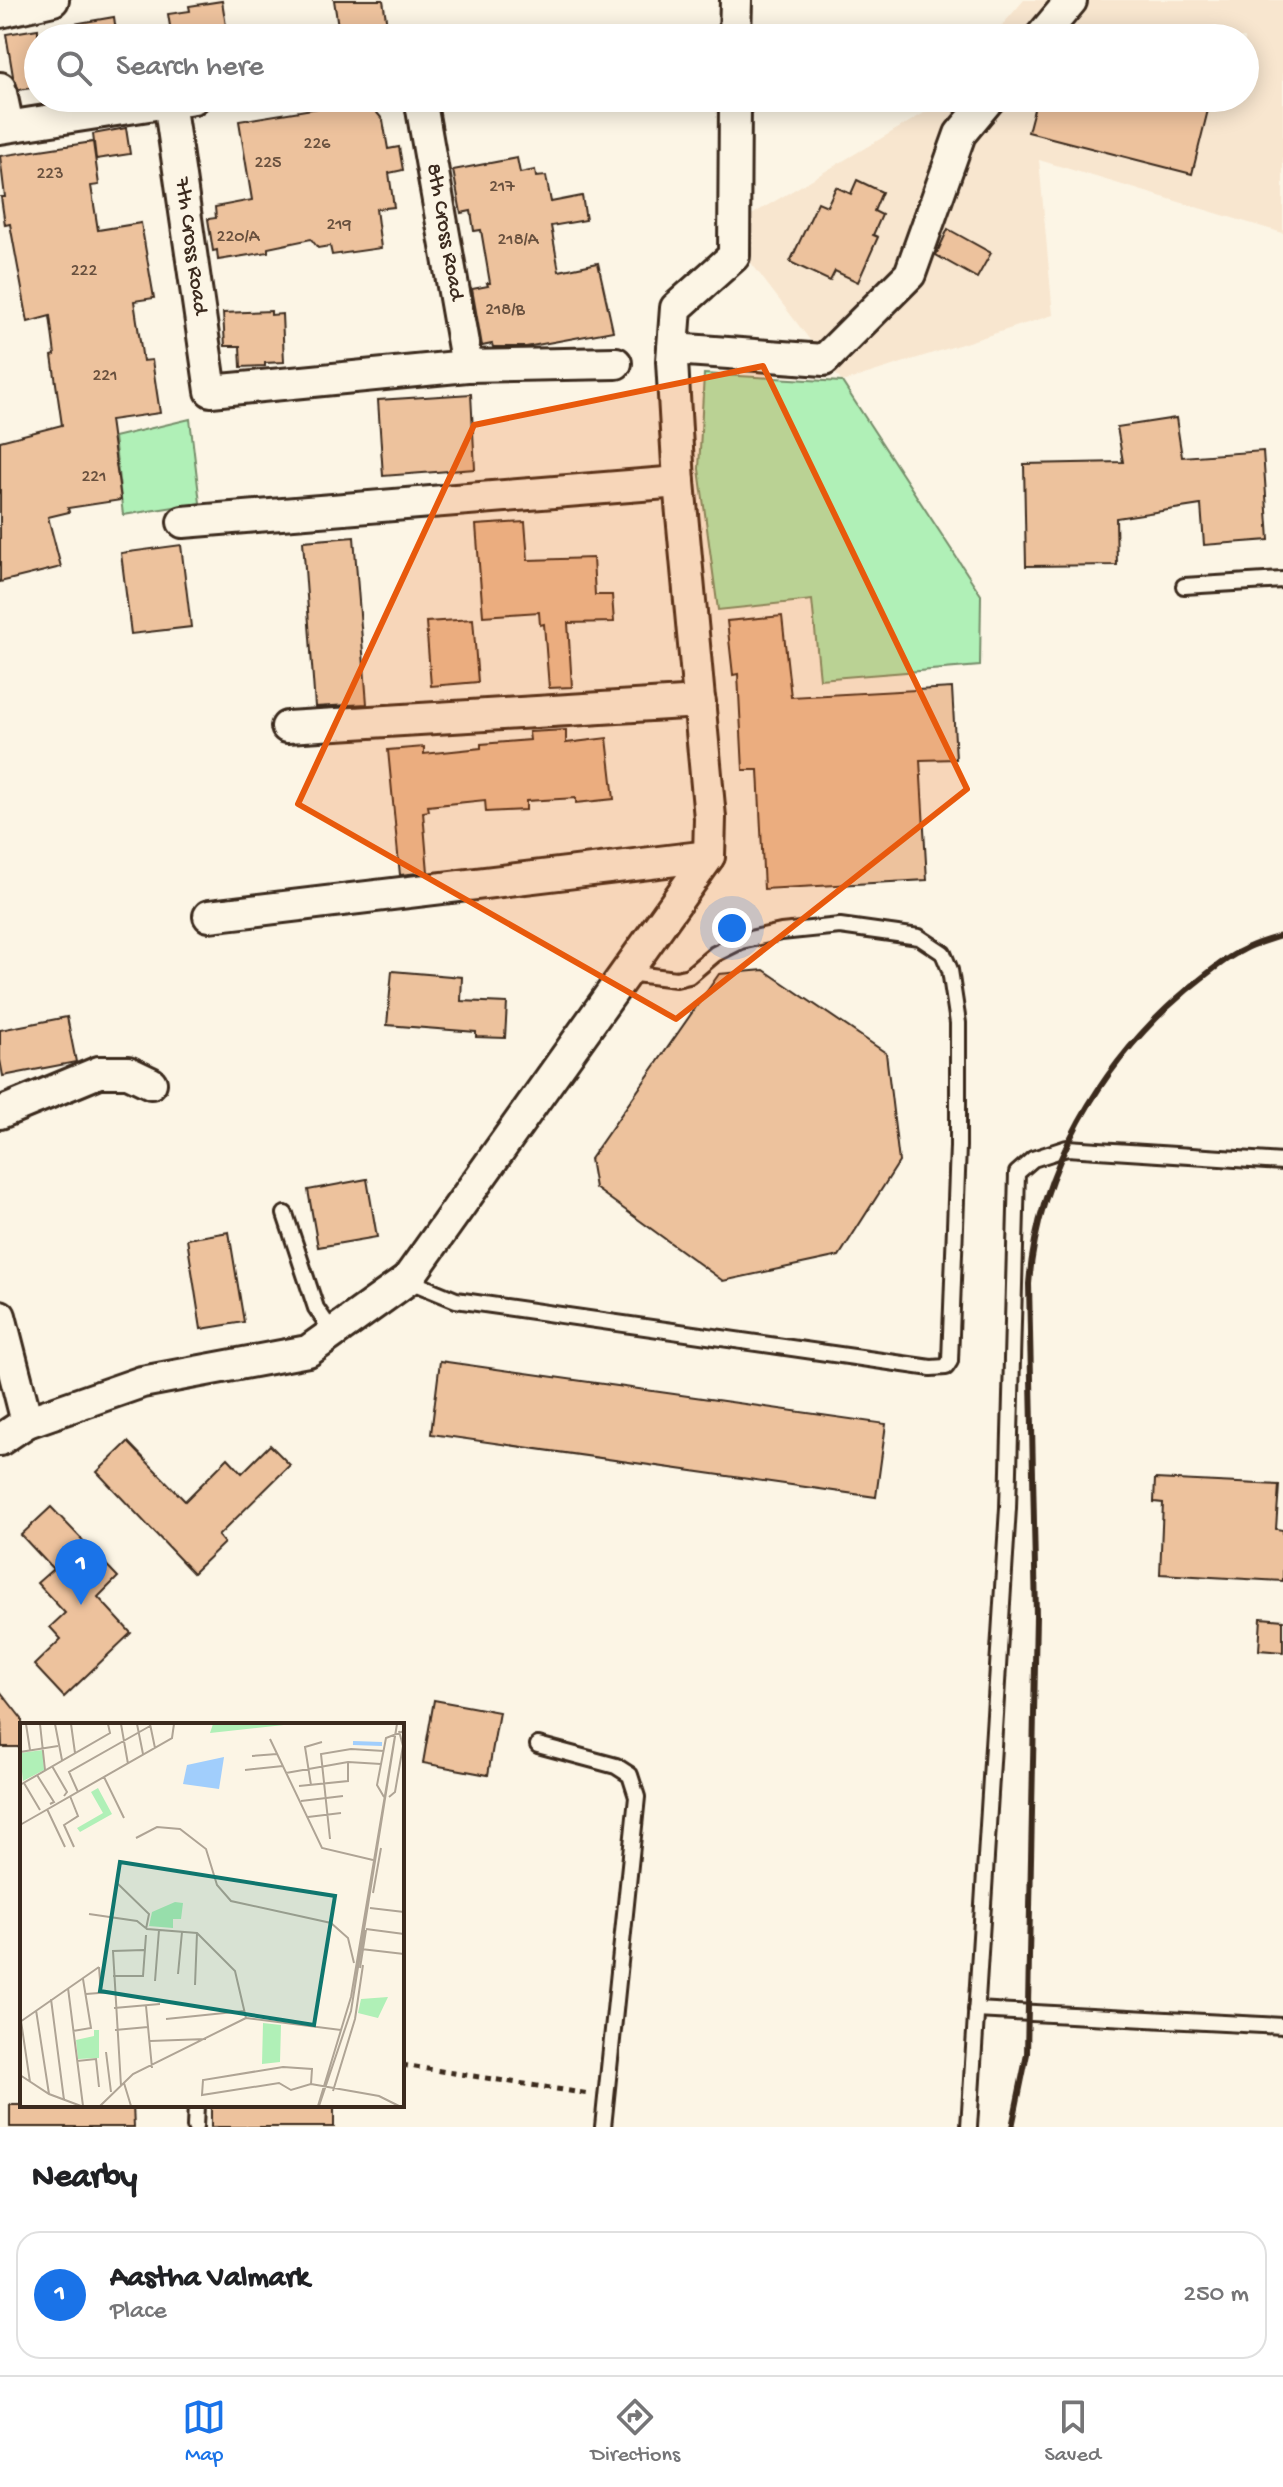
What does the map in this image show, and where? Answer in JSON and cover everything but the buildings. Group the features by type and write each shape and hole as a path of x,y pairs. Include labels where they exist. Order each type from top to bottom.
{"street":[{"path":"0,12 53,0"},
{"path":"735,24 736,0"},
{"path":"1052,24 1071,1"},
{"path":"0,88 4,127 102,112"},
{"name":"7th Cross Road","path":"182,112 211,391 467,366"},
{"name":"8th Cross Road","path":"422,112 467,366"},
{"path":"0,1440 27,1422 142,1382 308,1351 407,1280 709,856 710,818 679,482 673,349 676,308 734,256 735,112"},
{"path":"673,349 824,360 910,274 960,134 978,112"},
{"path":"467,366 616,363"},
{"path":"183,522 679,482"},
{"path":"287,727 700,702"},
{"path":"209,916 709,856"},
{"path":"0,1113 99,1072 128,1072 151,1083"},
{"path":"0,1316 27,1422"}],"lane":[{"path":"1184,586 1283,580"},
{"path":"407,1280 456,1300 931,1368 946,1367 950,1361 958,1146 958,1023 950,970 943,953 919,937 840,926 781,932 741,941 715,954 689,976 676,979 627,972"},
{"path":"969,2127 1008,1508 1017,1173 1033,1159 1067,1148 1283,1162"},
{"path":"285,1214 316,1308 333,1333"},
{"path":"538,1745 616,1766 630,1775 637,1797 603,2127"},
{"path":"976,2010 1283,2026"},
{"path":"195,2127 196,2107"}],"path":[{"path":"404,2065 606,2096"}],"highlighted area":[{"path":"763,366 967,789 676,1019 298,804 474,425"}],"shaded area":[{"path":"1024,0 1283,0 1283,233 1039,160 1053,315 842,382 726,230 926,112 1259,112 1259,24 1003,24"}],"green space":[{"path":"704,374 842,382 981,595 980,666 820,679 812,600 718,610 699,469"},
{"path":"190,419 200,503 123,515 114,437"}],"railway":[{"path":"1012,2127 1027,2054 1036,1616 1029,1284 1035,1242 1045,1200 1060,1160 1079,1121 1128,1050 1157,1018 1221,963 1248,948 1283,935"}],"place":[{"name":"Aastha Valmark","path":"81,1605"}]}
